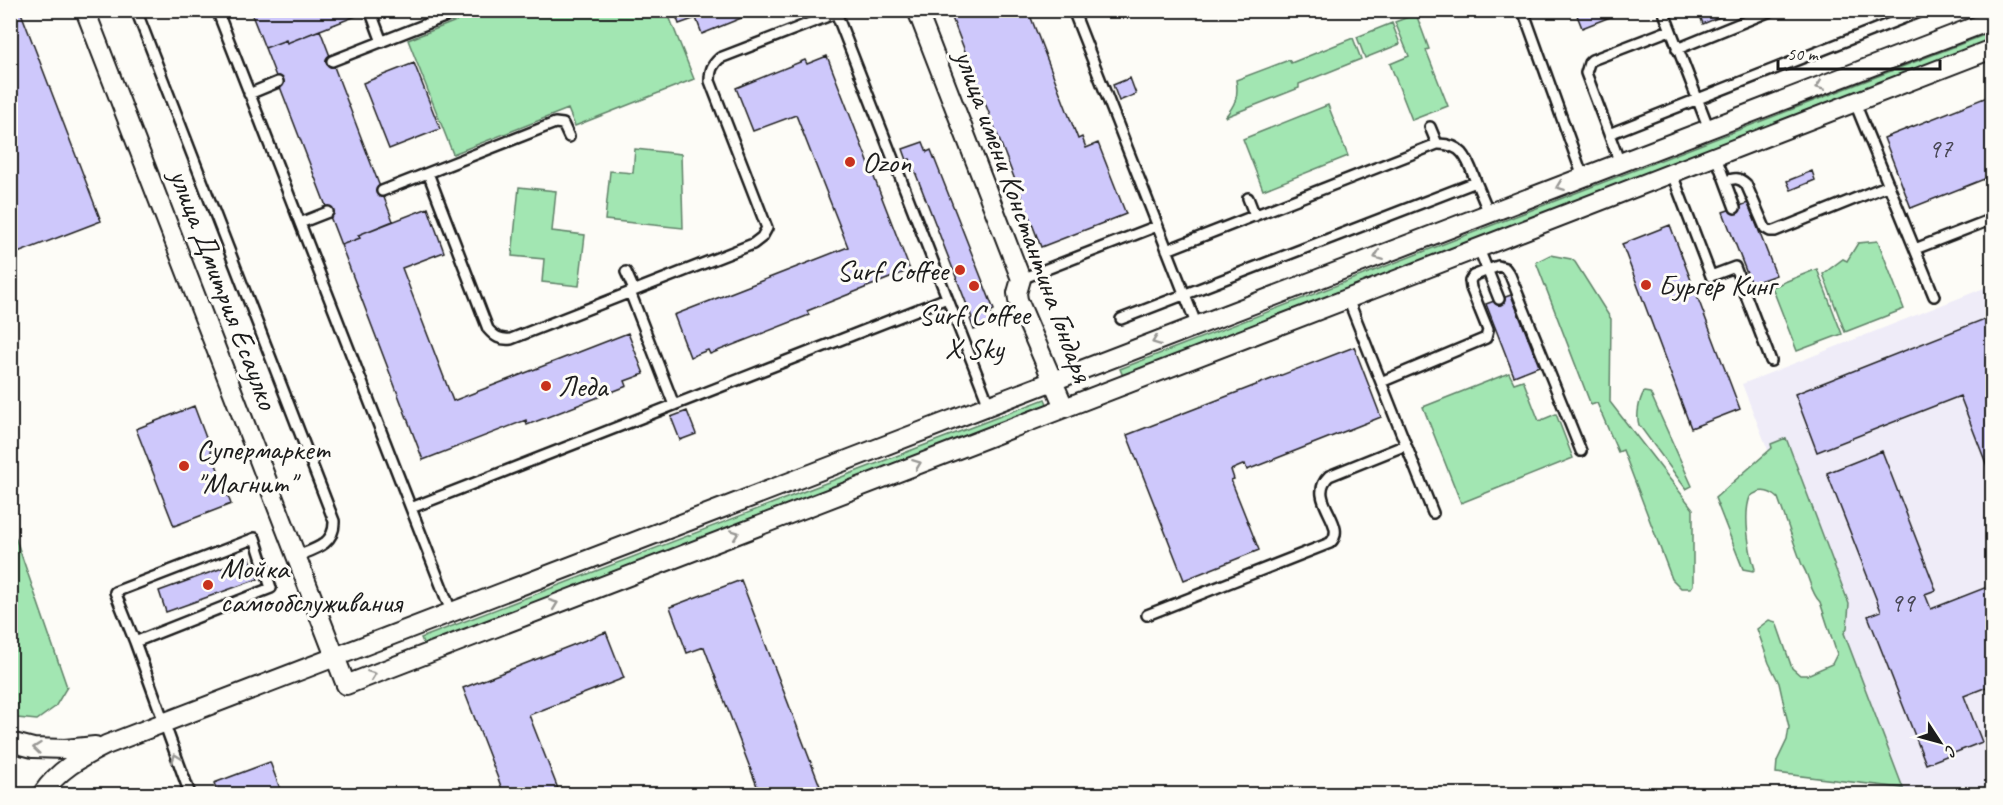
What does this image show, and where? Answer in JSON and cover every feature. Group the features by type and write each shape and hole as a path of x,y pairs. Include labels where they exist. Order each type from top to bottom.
{"street":[{"name":"улица Дмитрия Есаулко","path":"85,10 346,685 1064,407"},
{"name":"улица имени Константина Гондаря","path":"917,10 1021,279 1017,293 1018,300 1064,407"},
{"path":"42,795 51,780 75,760 163,722 1992,20"},
{"path":"1064,407 1479,249 1992,49"},
{"path":"10,742 33,748 65,749 106,745"}],"lane":[{"path":"136,10 334,521 334,530 330,539 322,546 297,556"},
{"path":"217,10 450,611"},
{"path":"370,10 382,42"},
{"path":"332,61 462,10"},
{"path":"1073,10 1197,326"},
{"path":"1523,10 1583,177"},
{"path":"1663,10 1709,129"},
{"path":"1677,48 1773,10"},
{"path":"1609,134 1924,10"},
{"path":"428,173 489,329 502,339 511,339 753,244 762,237 767,228 765,219 710,81 710,72 713,64 720,58 836,12 989,405"},
{"path":"1620,163 1586,73 1588,63 1670,30"},
{"path":"249,94 278,82"},
{"path":"1855,103 1934,296"},
{"path":"382,191 555,123 563,124 569,137"},
{"path":"1430,127 1437,144"},
{"path":"1167,250 1437,144 1448,144 1467,157 1489,213"},
{"path":"1716,157 1735,208"},
{"path":"1672,174 1711,276 1735,267 1771,361"},
{"path":"1725,181 1736,178 1746,184 1765,228 1770,231 1889,185"},
{"path":"1121,319 1476,182"},
{"path":"1248,198 1255,216"},
{"path":"300,223 328,212"},
{"path":"1915,249 1992,219"},
{"path":"1021,279 1157,226"},
{"path":"1479,249 1499,299"},
{"path":"1381,382 1486,338 1488,330 1470,281 1473,276 1487,270 1498,266 1505,268 1510,275 1581,452"},
{"path":"626,272 674,405"},
{"path":"411,508 947,298"},
{"path":"1348,299 1432,513"},
{"path":"1147,615 1330,543 1336,531 1320,492 1324,480 1406,445"},
{"path":"135,642 271,588 255,538 115,591 190,795"}],"shaded area":[{"path":"1992,285 1992,794 1903,794 1742,384"}],"green space":[{"path":"484,10 667,11 694,79 575,126 568,109 453,154 408,40"},
{"path":"1416,14 1429,49 1426,50 1448,106 1412,120 1390,64 1409,56 1395,22"},
{"path":"1392,23 1400,44 1365,58 1357,37"},
{"path":"1992,32 1992,40 1123,376 1120,369"},
{"path":"1353,38 1361,59 1299,84 1299,88 1225,117 1235,100 1236,80 1289,60 1291,63"},
{"path":"1328,105 1348,156 1263,190 1243,139"},
{"path":"635,149 681,154 683,228 605,220 610,171 633,173"},
{"path":"519,187 556,191 552,231 585,235 579,286 542,282 544,259 512,256"},
{"path":"1878,241 1904,309 1845,332 1823,274 1843,259 1847,261 1858,243"},
{"path":"1550,255 1571,259 1575,262 1611,319 1610,402 1693,509 1693,585 1691,588 1681,588 1672,579 1623,450 1618,452 1597,403 1591,405 1536,262"},
{"path":"1817,269 1842,334 1797,351 1772,287"},
{"path":"1509,373 1514,383 1523,380 1539,421 1556,414 1573,458 1461,503 1423,407"},
{"path":"1644,392 1650,393 1692,486 1686,489 1639,425 1639,408"},
{"path":"1045,399 1048,406 424,645 421,638"},
{"path":"1786,438 1849,604 1847,628 1844,633 1903,788 1776,773 1777,761 1787,740 1789,727 1779,683 1757,629 1769,620 1776,622 1792,668 1800,675 1807,675 1832,664 1837,654 1820,602 1814,594 1802,565 1778,498 1771,493 1764,492 1750,497 1747,523 1755,569 1753,571 1743,569 1715,498 1772,448 1771,444"},
{"path":"10,522 67,687 55,707 37,720 17,718 11,709"}],"building":[{"path":"10,10 20,10 101,221 10,256"},
{"path":"250,10 354,10 356,16 287,43 286,40 265,48"},
{"path":"674,10 761,10 702,34 696,18 679,24"},
{"path":"949,10 1028,10 1078,139 1082,137 1086,148 1098,143 1126,214 1041,247"},
{"path":"1575,10 1628,10 1582,28"},
{"path":"1698,10 1736,10 1703,24"},
{"path":"320,30 393,221 358,235 360,238 341,245 265,48 286,40 287,43"},
{"path":"827,56 910,270 807,311 809,315 710,354 708,350 690,357 674,315 848,247 796,115 753,131 736,88 805,60 807,64"},
{"path":"414,63 440,129 389,149 363,83"},
{"path":"1130,78 1136,94 1119,101 1113,85"},
{"path":"1992,95 1992,176 1911,208 1884,138"},
{"path":"923,142 927,152 931,150 994,310 990,312 993,322 974,330 970,319 972,318 910,159 907,160 903,149"},
{"path":"1812,171 1815,180 1791,190 1787,181"},
{"path":"1748,203 1776,275 1751,284 1723,212"},
{"path":"428,208 444,252 402,268 453,401 628,333 644,374 625,381 627,386 527,425 526,420 423,460 341,245 360,238 358,235"},
{"path":"1670,225 1740,409 1691,428 1622,244"},
{"path":"1511,295 1539,366 1514,376 1486,304"},
{"path":"1992,316 1992,479 1960,396 1817,452 1795,394"},
{"path":"1354,347 1381,417 1247,470 1245,464 1231,470 1234,479 1231,480 1259,550 1184,580 1127,435"},
{"name":"Супермаркет \"Магнит\"","path":"194,406 231,504 174,526 136,429"},
{"path":"687,411 696,434 680,440 671,417"},
{"path":"1882,451 1936,590 1925,594 1931,609 1992,585 1992,685 1964,696 1982,742 1926,764 1868,616 1881,611 1827,473"},
{"name":"Мойка самообслуживания","path":"250,558 258,579 166,612 159,591"},
{"path":"741,580 823,794 760,794 704,647 687,653 670,607"},
{"path":"606,632 624,678 529,715 560,794 504,794 463,688"},
{"path":"270,762 282,794 218,794 214,783"}],"place":[{"name":"Ozon","path":"850,162"},
{"name":"Surf Coffee","path":"960,270"},
{"name":"Бургер Кинг","path":"1646,285"},
{"name":"Surf Coffee X Sky","path":"974,286"},
{"name":"Леда","path":"546,386"},
{"name":"Супермаркет \"Магнит\"","path":"184,466"},
{"name":"Мойка самообслуживания","path":"208,585"}]}
